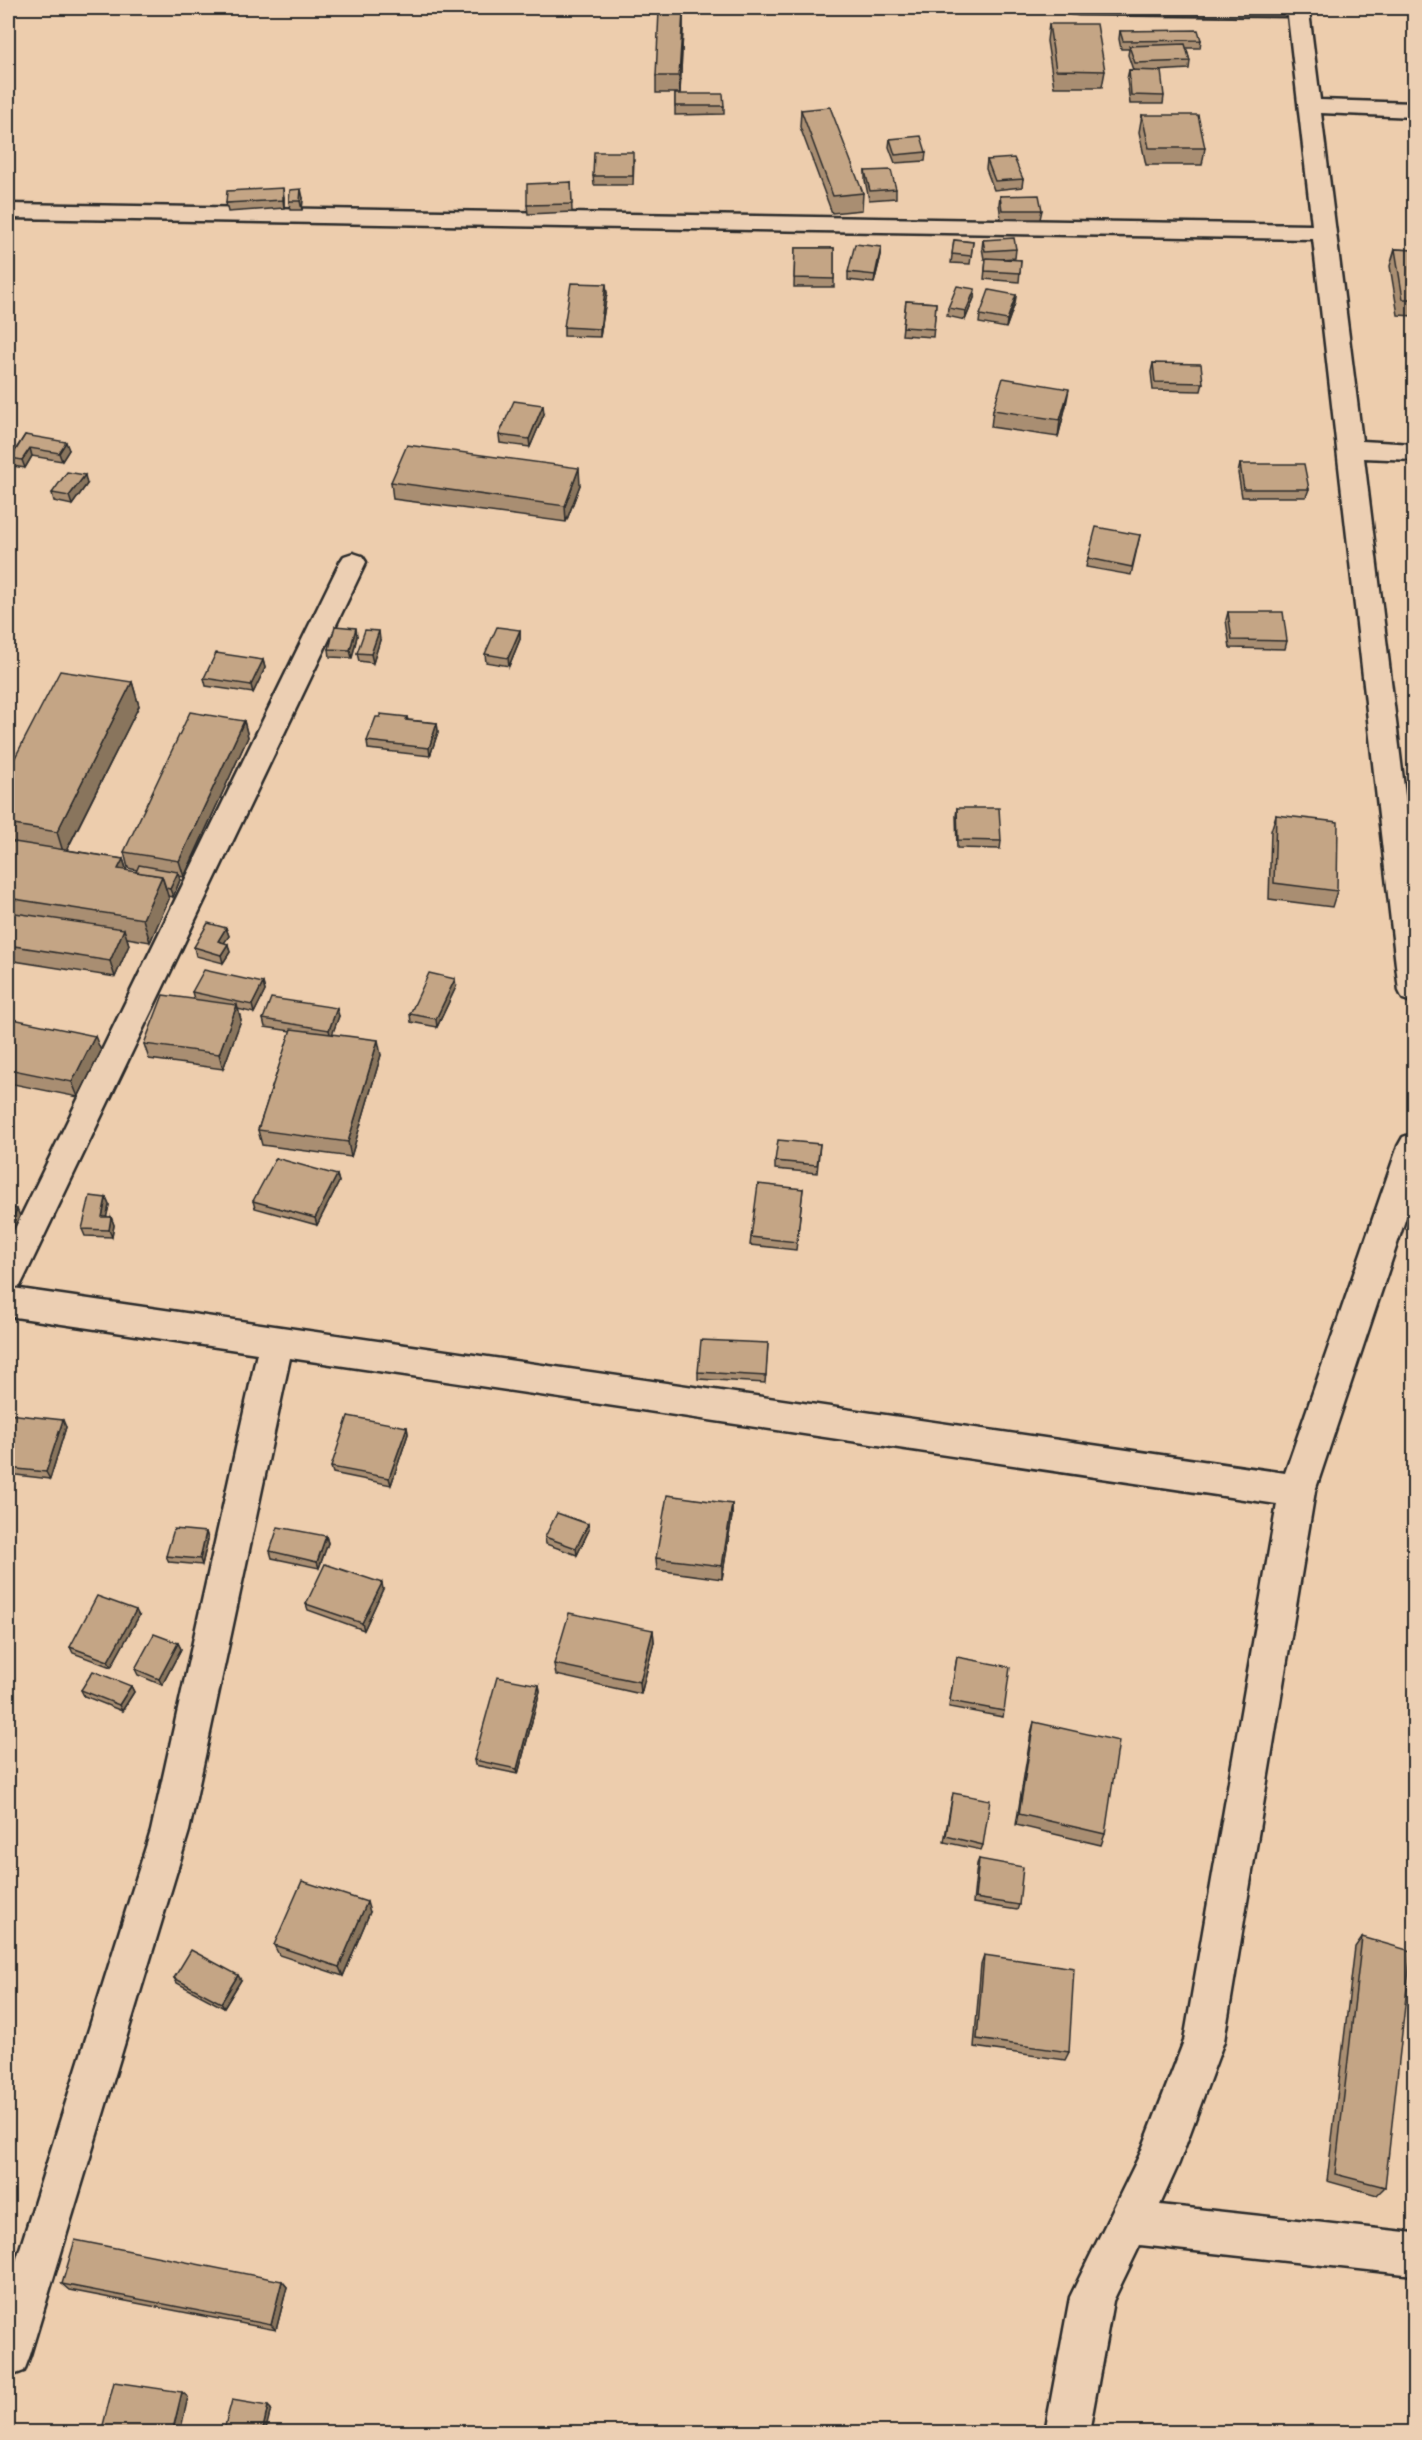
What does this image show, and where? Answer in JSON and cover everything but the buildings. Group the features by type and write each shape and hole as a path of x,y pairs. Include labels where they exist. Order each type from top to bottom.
{"street":[{"path":"1080,8 1300,9 1414,991"},
{"path":"1310,106 1414,110"},
{"path":"8,212 1325,232"},
{"path":"1350,449 1414,452"},
{"path":"8,1276 353,562"},
{"path":"1067,2433 1092,2297 1158,2163 1204,2041 1297,1491 1414,1146"},
{"path":"8,1302 1297,1491"},
{"path":"8,2355 170,1831 277,1341"},
{"path":"1129,2223 1414,2254"}]}
